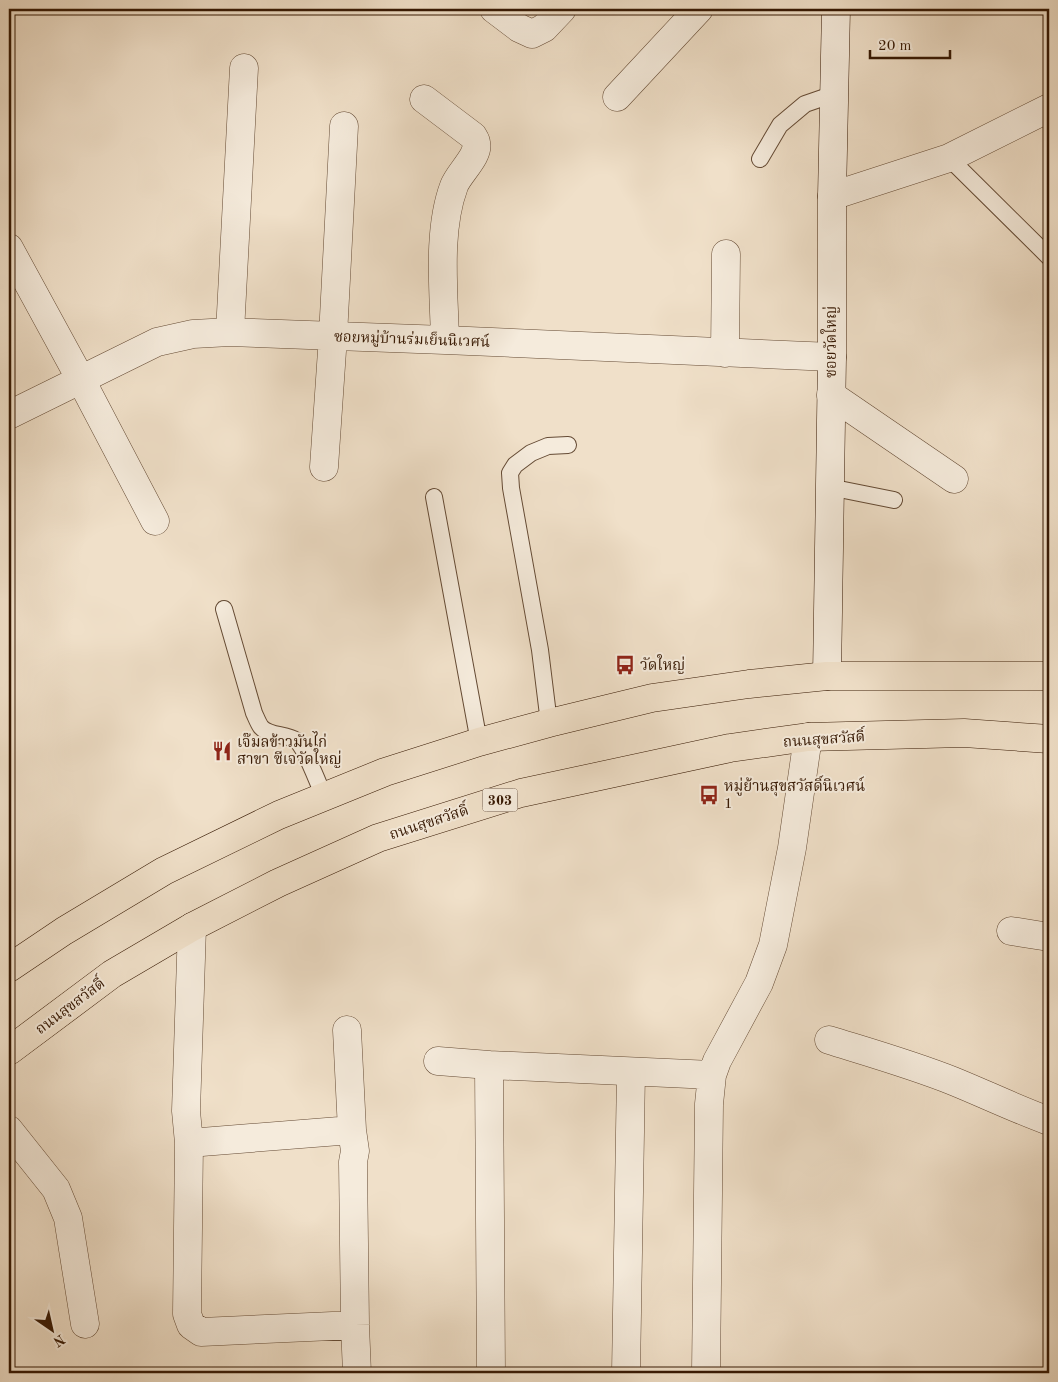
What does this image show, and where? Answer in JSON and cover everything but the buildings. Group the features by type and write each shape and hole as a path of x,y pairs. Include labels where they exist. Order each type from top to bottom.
{"main road":[{"path":"9,968 64,931 164,871 279,815 384,772 479,742 652,698 749,684 826,676 1049,676"},
{"name":"ถนนสุขสวัสดิ์","path":"9,1051 112,974 192,927 278,883 378,838 521,793 730,748 808,737 964,733 1049,739"}],"street":[{"path":"494,9 520,28 532,34 544,28 562,9"},
{"path":"617,97 698,9"},
{"name":"ซอยวัดใหญ่","path":"826,676 836,9"},
{"path":"230,332 244,68"},
{"path":"424,99 473,136 477,144 476,152 454,185 446,217 443,254 445,340"},
{"path":"832,196 949,158 1049,108"},
{"path":"324,467 344,126"},
{"path":"9,248 155,521"},
{"path":"725,353 726,254"},
{"name":"ซอยหมู่บ้านร่มเย็นนิเวศน์","path":"9,415 157,342 194,334 230,332 832,357"},
{"path":"831,395 954,479"},
{"path":"706,1373 709,1114 712,1075 717,1061 759,982 773,945 792,848 808,737"},
{"path":"192,927 186,1111 189,1143 188,1314 191,1326 201,1332 355,1325"},
{"path":"1011,931 1049,937"},
{"path":"347,1030 352,1130 355,1152 355,1325 357,1373"},
{"path":"829,1040 904,1062 1049,1121"},
{"path":"438,1061 712,1075"},
{"path":"489,1065 491,1373"},
{"path":"626,1373 631,1072"},
{"path":"9,1130 56,1188 68,1218 85,1324"},
{"path":"189,1143 352,1130"}],"lane":[{"path":"760,159 780,125 805,104 834,94"},
{"path":"949,158 1049,257"},
{"path":"549,723 540,650 510,474 515,465 531,453 548,446 568,445"},
{"path":"830,487 894,500"},
{"path":"434,497 479,742"},
{"path":"224,608 254,713 261,727 268,733 286,737 297,742 324,797"}],"place":[{"name":"วัดใหญ่","path":"625,665"},
{"name":"เจ๊มลข้าวมันไก่ สาขา ซีเจวัดใหญ่","path":"222,751"},
{"name":"หมู่ย้านสุขสวัสดิ์นิเวศน์ 1","path":"709,795"}]}
